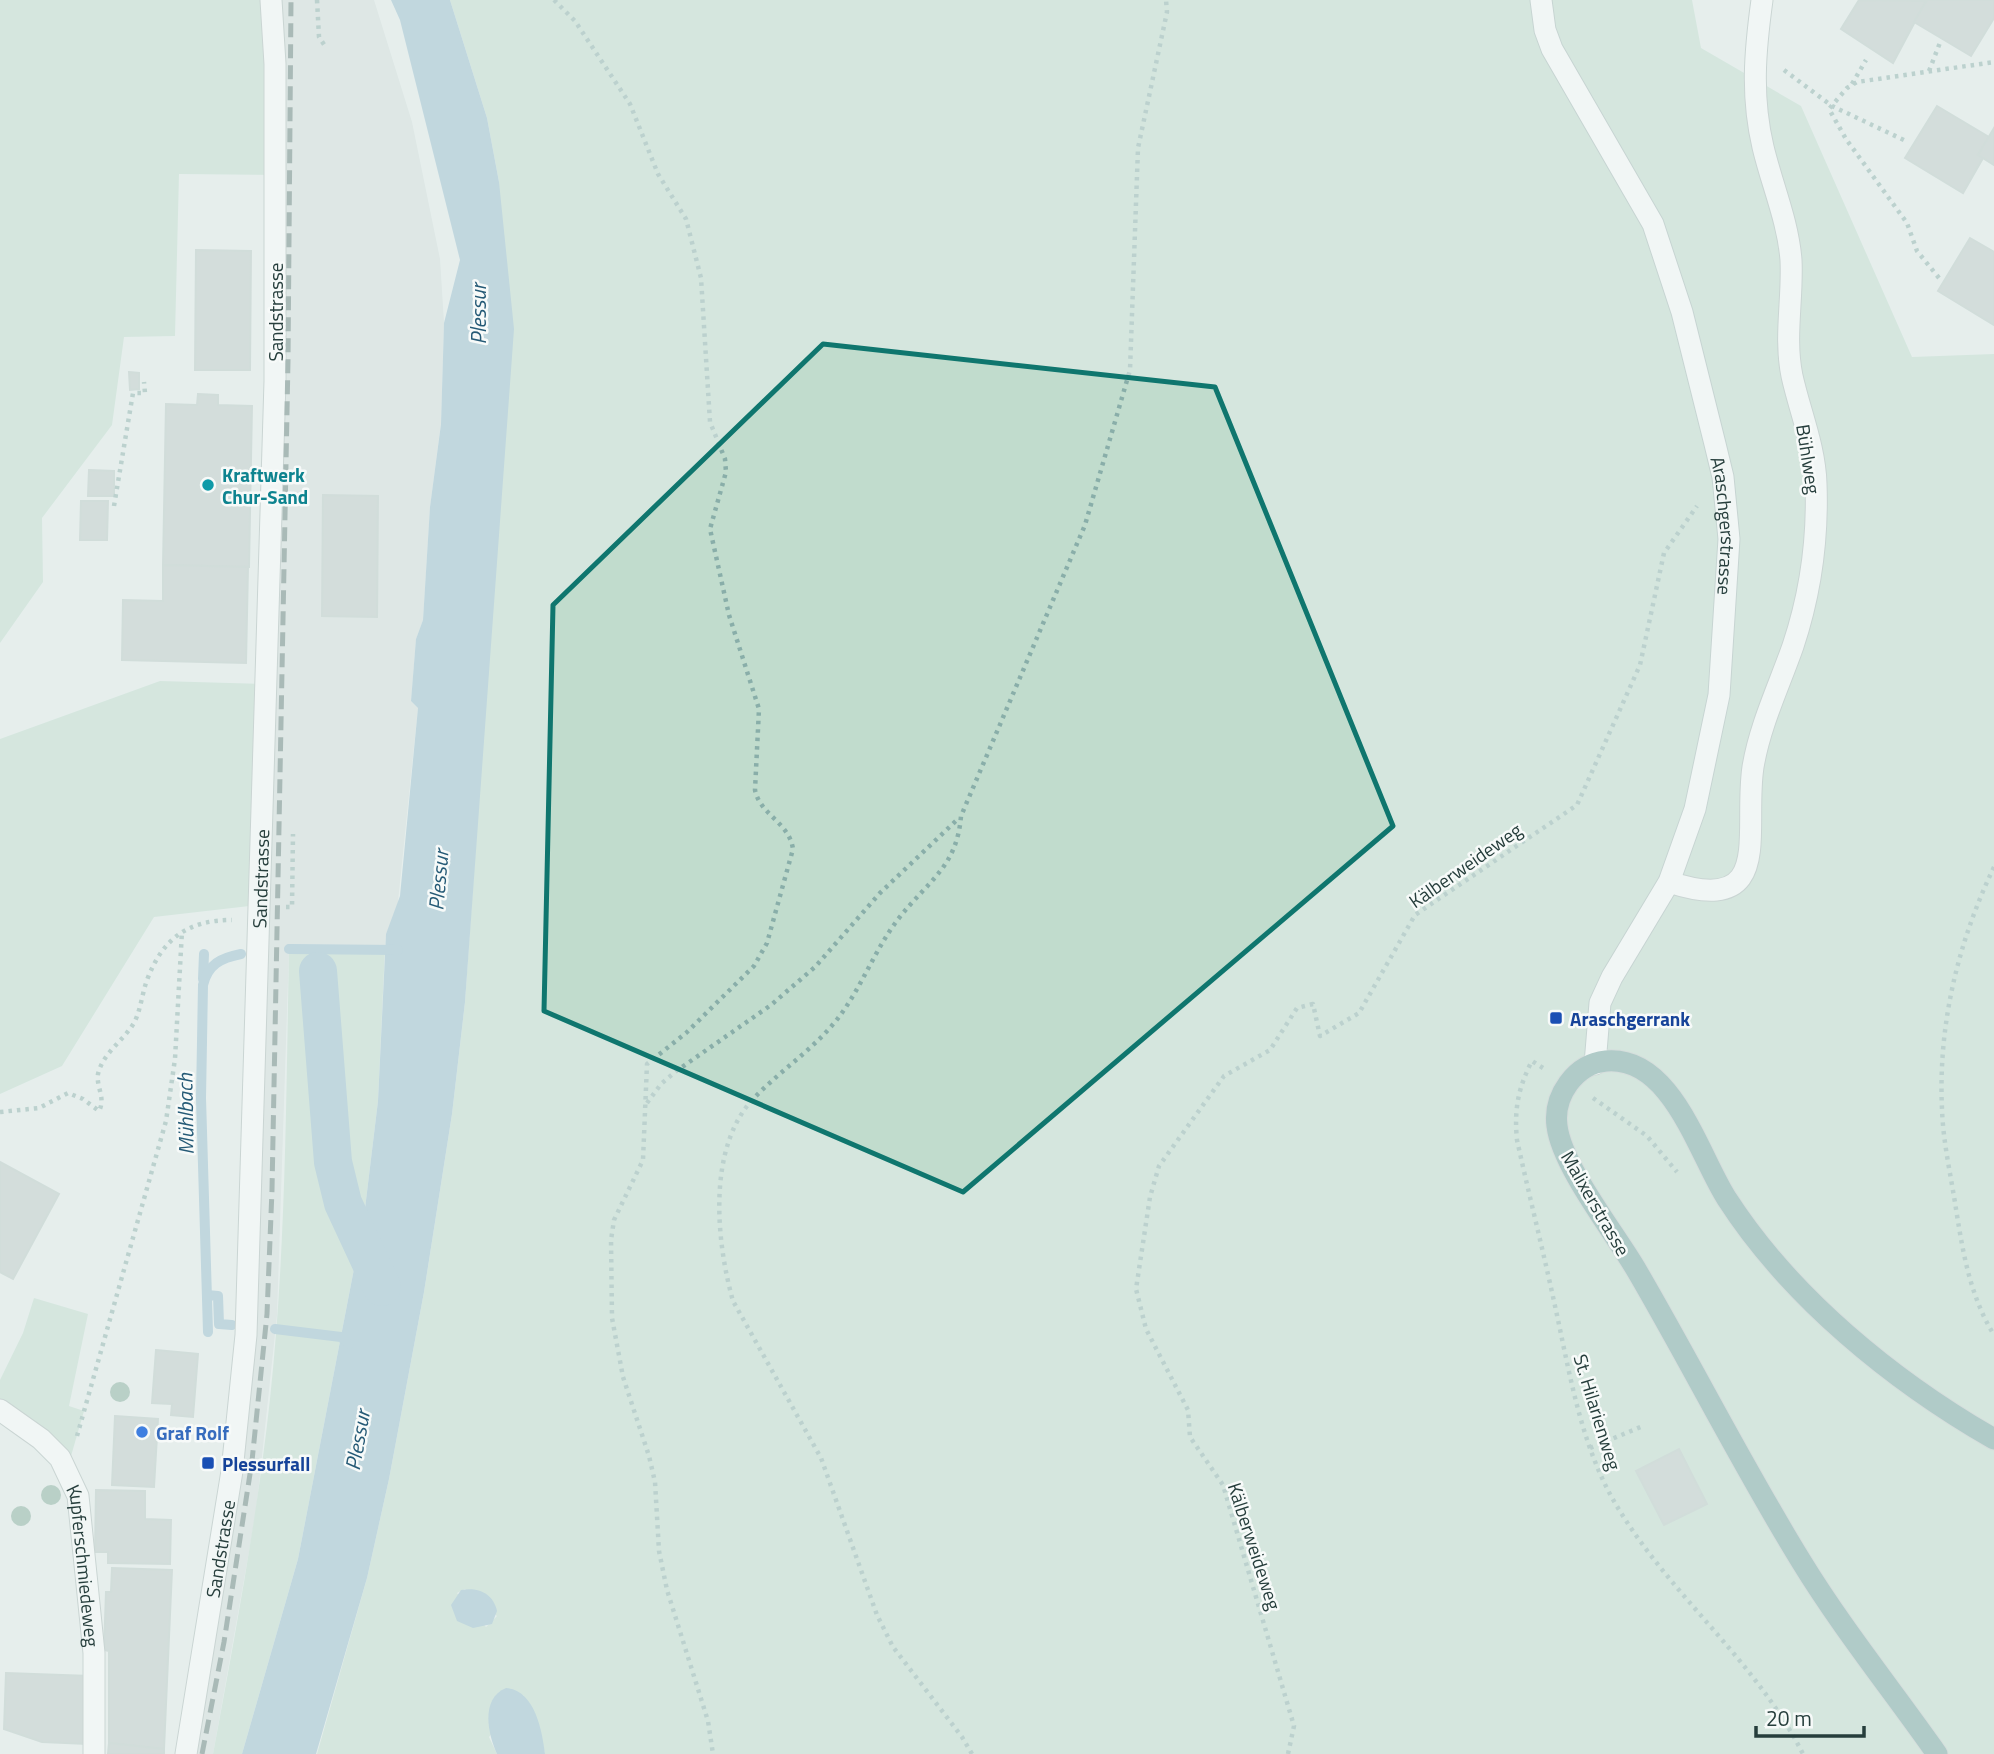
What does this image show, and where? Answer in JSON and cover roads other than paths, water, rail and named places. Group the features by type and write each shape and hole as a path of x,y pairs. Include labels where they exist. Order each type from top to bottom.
{"main road":[{"path":"1595,1064 1609,1061 1626,1064 1656,1079 1680,1111 1703,1159 1754,1237 1837,1324 1906,1380 1994,1439"},
{"name":"Malixerstrasse","path":"1595,1064 1569,1083 1560,1097 1556,1122 1564,1150 1636,1270 1801,1561 1848,1633 1937,1754"}],"street":[{"name":"Sandstrasse","path":"186,1754 227,1507 246,1335 275,371 275,64 271,0"},
{"name":"Araschgerstrasse","path":"1541,0 1545,30 1562,68 1653,224 1682,312 1723,477 1729,539 1719,695 1695,809 1670,882 1612,977 1600,1003 1595,1064"},
{"name":"Bühlweg","path":"1670,882 1696,891 1721,892 1731,888 1744,872 1750,845 1754,766 1764,723 1800,624 1813,552 1816,504 1813,457 1788,352 1791,270 1788,239 1763,146 1754,92 1753,65 1762,0"},
{"name":"Kupferschmiedeweg","path":"0,1410 41,1439 67,1470 82,1515 94,1653 94,1754"}],"water":[{"name":"Plessur","path":"391,0 450,0 487,118 499,182 514,329 465,1002 452,1114 424,1292 389,1479 367,1578 316,1754 242,1754 298,1559 364,1217 378,1101 386,934 400,896 418,708 411,701 416,639 423,620 430,507 441,424 444,323 460,260 400,20"},
{"path":"473,1589 492,1600 497,1611 492,1624 473,1628 457,1621 451,1605 461,1590"},
{"path":"506,1688 516,1690 530,1704 542,1734 545,1754 497,1754 489,1727 489,1708 492,1700"}],"waterway":[{"name":"Mühlbach","path":"289,949 398,950"},
{"path":"203,979 204,954"},
{"name":"Mühlbach","path":"208,1332 201,1098 203,985 208,972 216,963 241,954"},
{"path":"318,971 333,1162 343,1203 382,1287"},
{"name":"Mühlbach","path":"207,1295 218,1296 219,1324 232,1325"},
{"name":"Mühlbach","path":"275,1329 341,1337 349,1344"}],"railway":[{"path":"202,1754 224,1642 252,1461 267,1314 272,1190 288,360 291,0"}],"place":[{"name":"Kraftwerk Chur-Sand","path":"208,485"},
{"name":"Araschgerrank","path":"1556,1018"},
{"name":"Graf Rolf","path":"142,1432"},
{"name":"Plessurfall","path":"208,1463"}]}
